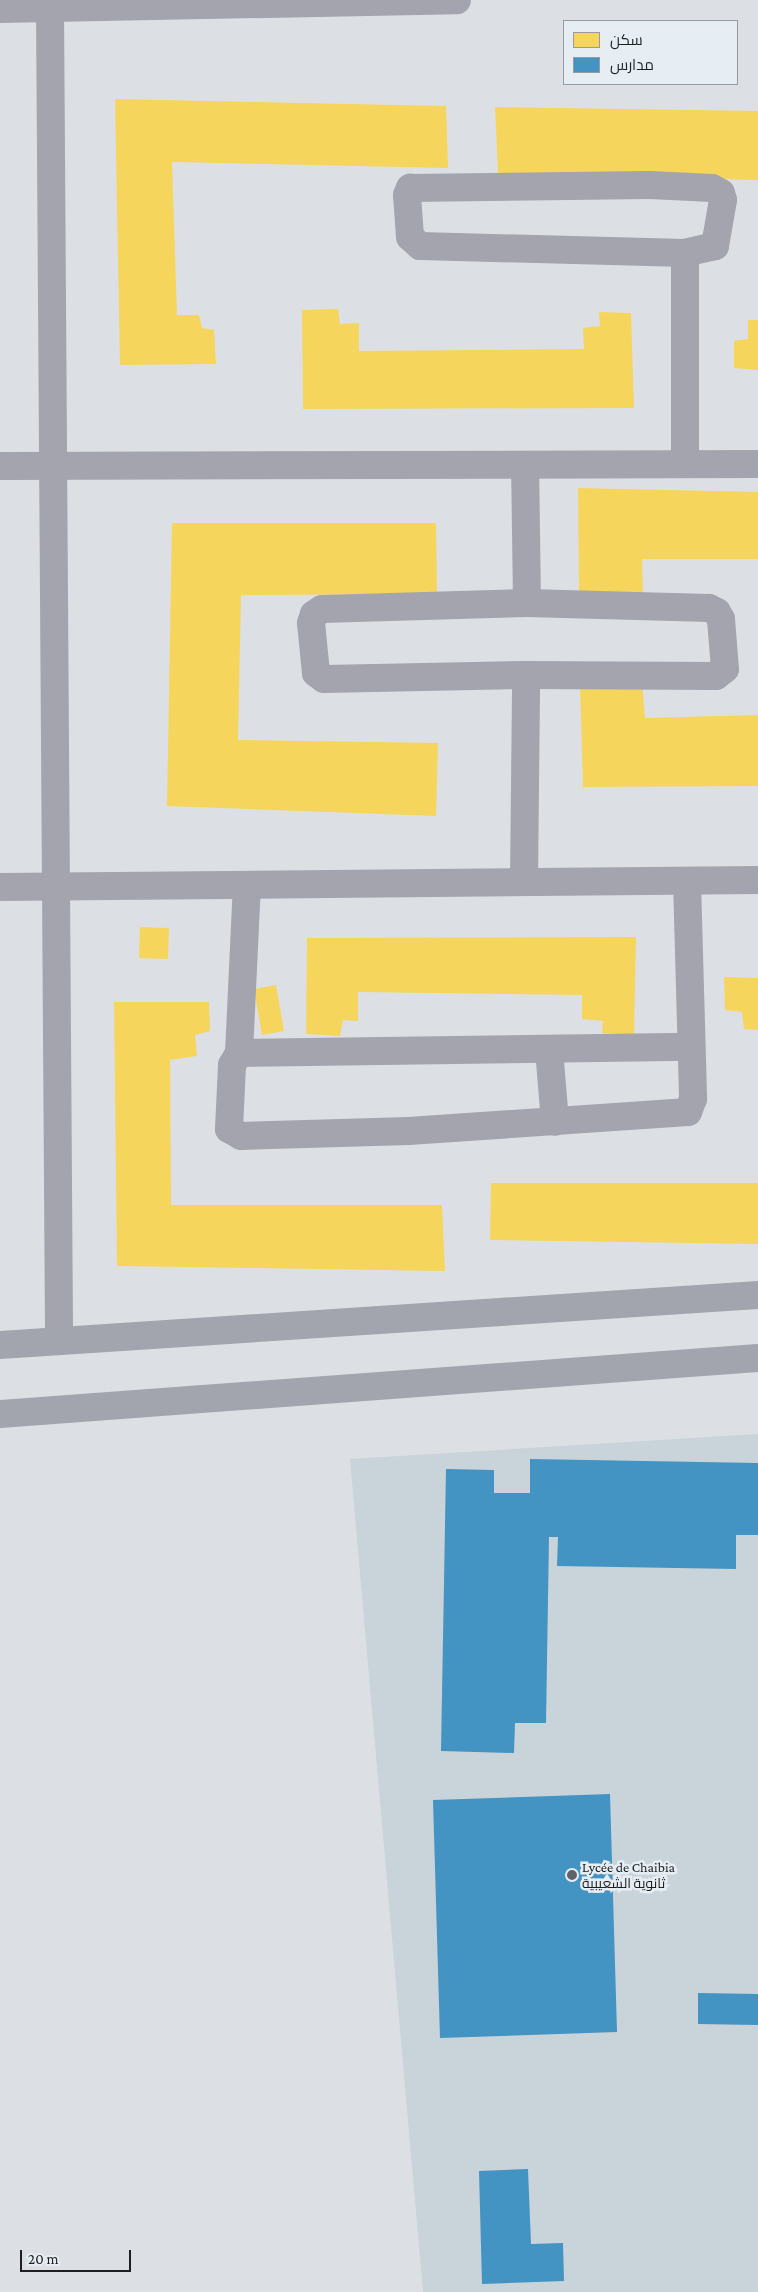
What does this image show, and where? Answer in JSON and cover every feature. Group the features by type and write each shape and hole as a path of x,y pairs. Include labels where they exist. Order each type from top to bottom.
{"street":[{"path":"0,9 50,8 79,4 458,0"},
{"path":"50,8 60,1341"},
{"path":"650,185 712,188 721,193 723,200 718,238 715,246 685,252 420,246 410,236 407,195 410,188 416,187 650,185"},
{"path":"685,252 685,464"},
{"path":"0,466 758,464"},
{"path":"525,465 527,603"},
{"path":"527,603 709,608 717,612 721,619 725,668 716,676 526,675 324,679 316,673 311,623 314,614 322,609 527,603"},
{"path":"524,882 526,675"},
{"path":"0,887 57,888 758,880"},
{"path":"247,886 239,1052 232,1065 228,1116 230,1129 241,1136 410,1131 688,1112 693,1099 687,881"},
{"path":"239,1052 691,1047"},
{"path":"549,1049 555,1122"},
{"path":"0,1346 758,1295"},
{"path":"0,1414 758,1358"}],"shaded area":[{"name":"Lycée de Chaibia ثانوية الشعيبية","path":"758,1434 758,2292 423,2292 350,1459"}],"building: سكن":[{"path":"115,99 446,106 448,168 172,162 177,315 199,315 202,328 214,330 216,364 120,365"},
{"path":"495,107 758,111 758,180 498,173"},
{"path":"338,309 340,324 359,323 359,351 584,349 583,328 600,326 599,312 631,313 634,408 303,409 302,310"},
{"path":"748,320 758,320 758,370 734,368 734,341 748,339"},
{"path":"578,488 758,492 758,559 642,559 643,595 579,595"},
{"path":"172,523 436,523 437,594 241,595 238,740 438,743 436,816 167,806"},
{"path":"642,681 645,718 758,715 758,786 583,787 580,682"},
{"path":"140,927 169,928 168,959 139,958"},
{"path":"636,937 634,1035 602,1033 603,1021 582,1019 582,995 358,992 358,1021 343,1020 340,1036 306,1034 307,938"},
{"path":"724,977 758,978 758,1030 744,1029 742,1012 725,1010"},
{"path":"276,985 284,1031 262,1035 254,989"},
{"path":"114,1002 209,1002 210,1031 195,1035 197,1056 170,1060 171,1205 442,1205 445,1271 117,1266"},
{"path":"491,1183 758,1183 758,1244 490,1240"}],"building: مدارس":[{"path":"530,1459 758,1463 758,1535 736,1535 736,1569 557,1566 558,1537 549,1537 546,1723 515,1723 514,1753 441,1751 446,1469 494,1470 494,1493 530,1493"},
{"path":"610,1794 617,2032 440,2038 433,1800"},
{"path":"698,1993 758,1994 758,2025 698,2024"},
{"path":"528,2169 531,2244 563,2243 564,2281 482,2284 479,2171"}],"place":[{"name":"Lycée de Chaibia ثانوية الشعيبية","path":"572,1875"}]}
